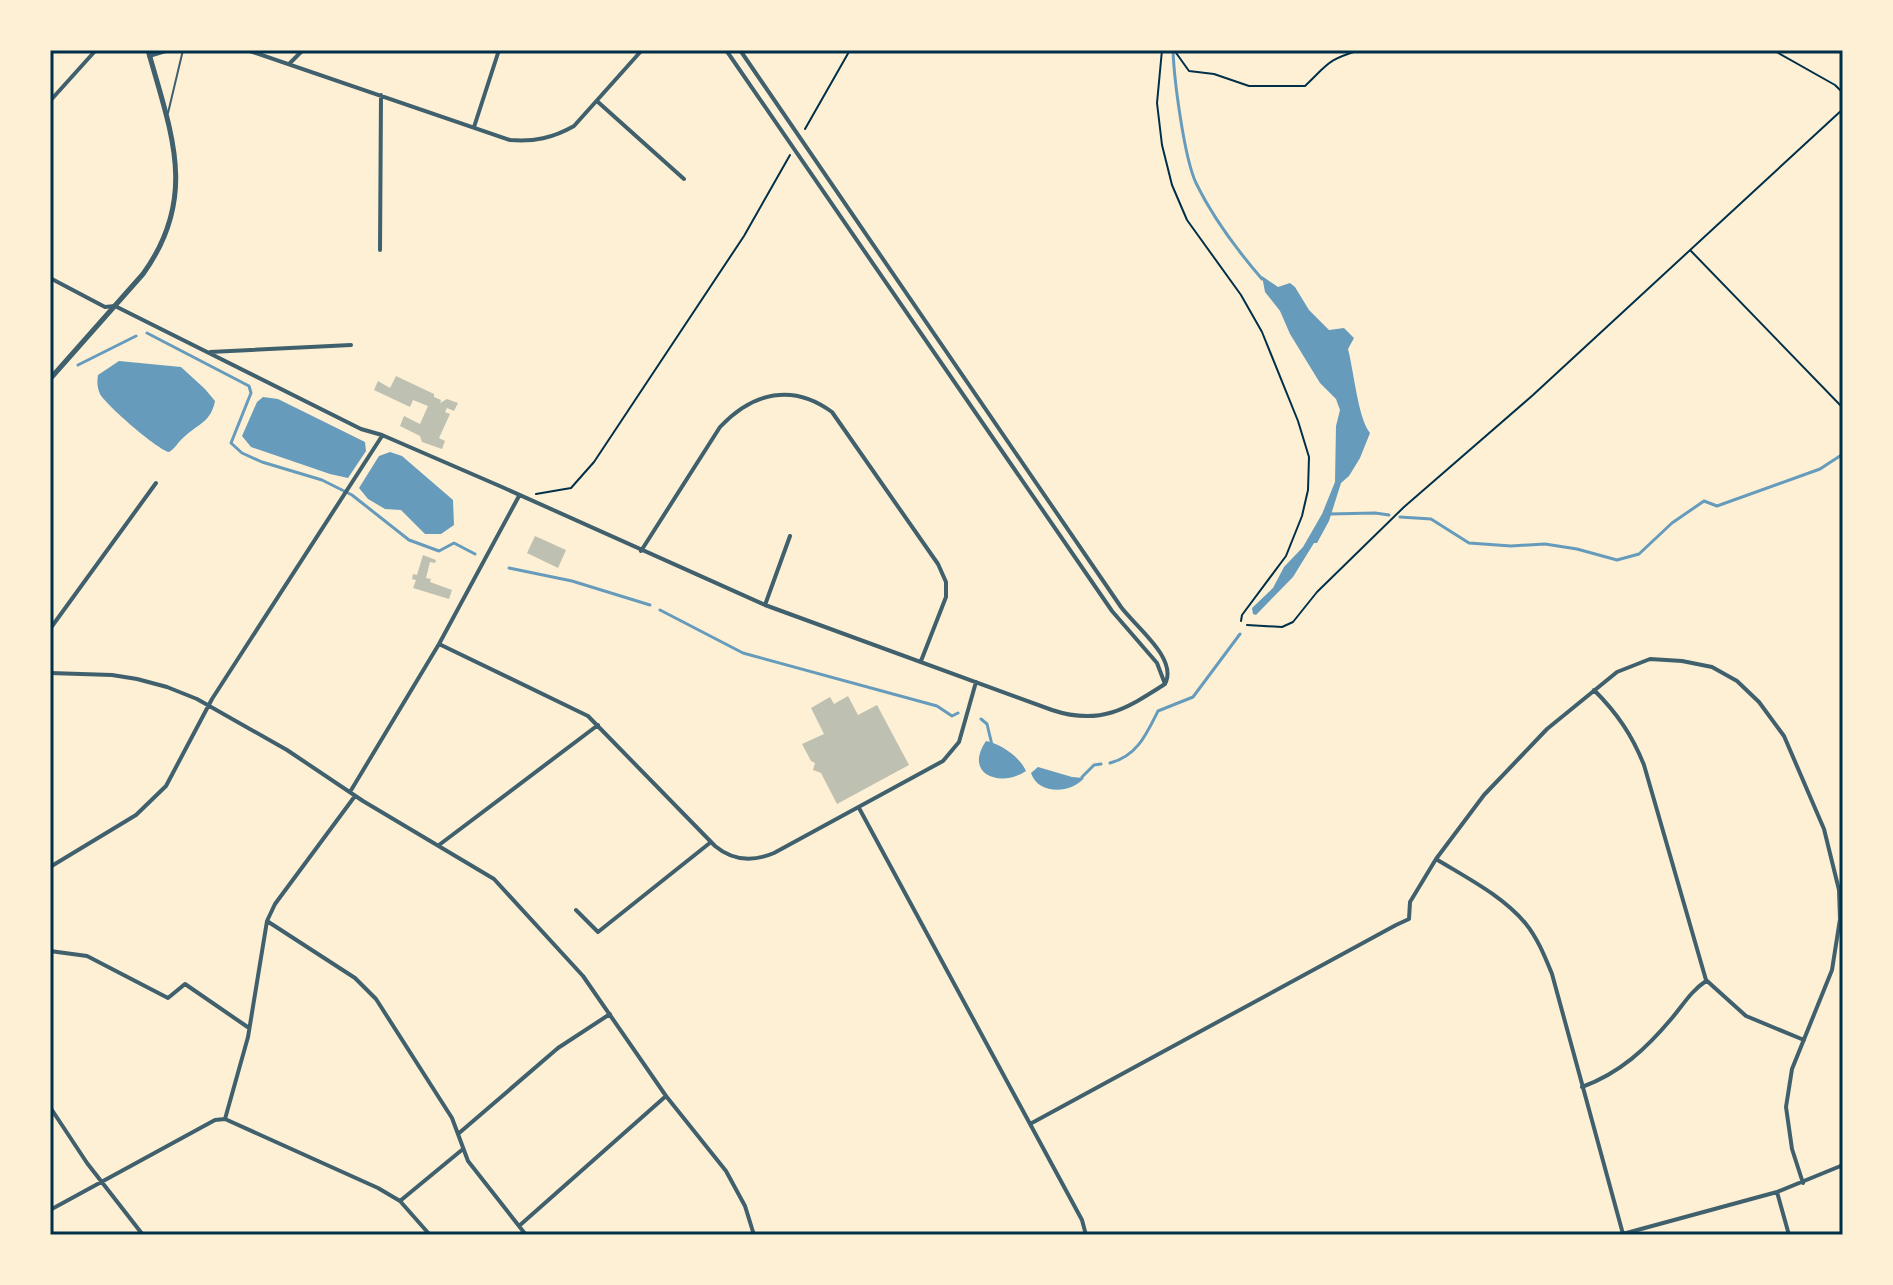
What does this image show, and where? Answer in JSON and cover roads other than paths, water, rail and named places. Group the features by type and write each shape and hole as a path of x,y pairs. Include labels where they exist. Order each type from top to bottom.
{"street":[{"path":"50,101 96,50"},
{"path":"50,379 153,261 169,225 177,176 175,145 148,53 169,50"},
{"path":"247,50 510,140 543,139 560,135 574,126 642,50"},
{"path":"290,63 303,50"},
{"path":"474,127 499,50"},
{"path":"726,50 1112,611 1157,663 1165,684"},
{"path":"50,278 105,307 115,306 361,429 382,435 765,605 1052,710 1086,716 1109,714 1127,708 1165,684 1169,674 1163,656 1121,607 740,50"},
{"path":"380,250 381,95"},
{"path":"598,102 684,179"},
{"path":"207,352 351,345"},
{"path":"641,551 720,427 733,414 746,404 776,395 810,398 832,412 946,582 946,597 921,661"},
{"path":"50,867 136,815 166,786 209,705 382,435"},
{"path":"50,629 156,483"},
{"path":"225,1119 242,1065 262,942 275,904 352,794 439,644 519,496"},
{"path":"765,605 790,536"},
{"path":"439,644 588,716 711,842 730,856 752,859 764,857 859,808 927,771 949,755 962,732 976,682"},
{"path":"1030,1124 1404,923 1409,919 1410,902 1436,859 1484,795 1547,729 1617,672 1650,659 1682,661 1712,667 1737,681 1759,702 1784,736 1824,829 1839,890 1840,919 1832,970 1792,1069 1786,1107 1792,1149 1803,1183"},
{"path":"50,673 112,675 155,683 209,705 494,879 583,976 666,1096 726,1171 745,1206 754,1235"},
{"path":"1594,690 1613,709 1632,736 1644,765 1706,980 1746,1016 1804,1040"},
{"path":"439,845 598,725"},
{"path":"859,808 1082,1220 1086,1235"},
{"path":"576,910 598,932 711,842"},
{"path":"1436,859 1493,894 1527,926 1552,974 1621,1234 1777,1192 1843,1165"},
{"path":"267,921 355,978 376,999 452,1118 468,1161 526,1235"},
{"path":"50,951 87,956 168,998 185,984 249,1028"},
{"path":"1582,1087 1609,1077 1650,1043 1692,991 1706,980"},
{"path":"458,1134 558,1048 610,1014"},
{"path":"519,1226 666,1096"},
{"path":"50,1107 143,1235"},
{"path":"50,1210 215,1120 225,1119 367,1182 400,1201 430,1235"},
{"path":"400,1201 463,1149"},
{"path":"1777,1192 1789,1235"}],"lane":[{"path":"167,119 183,50"}],"water":[{"path":"1262,276 1278,287 1290,283 1309,310 1329,330 1344,328 1354,338 1348,349 1359,406 1370,433 1360,458 1341,483 1329,521 1317,543 1314,543 1293,577 1256,615 1252,608 1273,588 1284,567 1303,547 1322,514 1335,482 1336,426 1340,410 1336,399 1320,383 1290,334 1280,311 1265,292"},
{"path":"119,361 181,367 215,401 210,414 169,452 154,444 100,394 98,375"},
{"path":"263,397 278,399 365,442 366,451 348,478 251,447 242,436 257,402"},
{"path":"390,452 402,456 453,500 454,525 441,534 425,534 401,510 385,509 368,499 359,488 379,456"},
{"path":"986,741 1009,752 1026,771 1006,778 988,775 979,762"},
{"path":"1038,767 1084,778 1071,787 1055,790 1035,780 1031,773"}],"waterway":[{"path":"1173,50 1184,137 1196,183 1226,233 1262,279"},
{"path":"147,333 249,386 251,393 231,443 242,453 322,480 352,495 409,540 439,551 454,543 475,554"},
{"path":"78,365 136,336"},
{"path":"1400,517 1431,519 1469,543 1511,546 1545,544 1617,560 1639,554 1672,523 1704,501 1717,506 1820,469 1843,454"},
{"path":"1329,514 1389,515"},
{"path":"509,568 572,581 650,605"},
{"path":"660,610 743,653 937,706 952,716 958,713"},
{"path":"1110,763 1134,750 1158,711 1193,697 1240,634"},
{"path":"981,719 987,724 992,745"},
{"path":"1082,777 1094,765 1101,764"}]}
